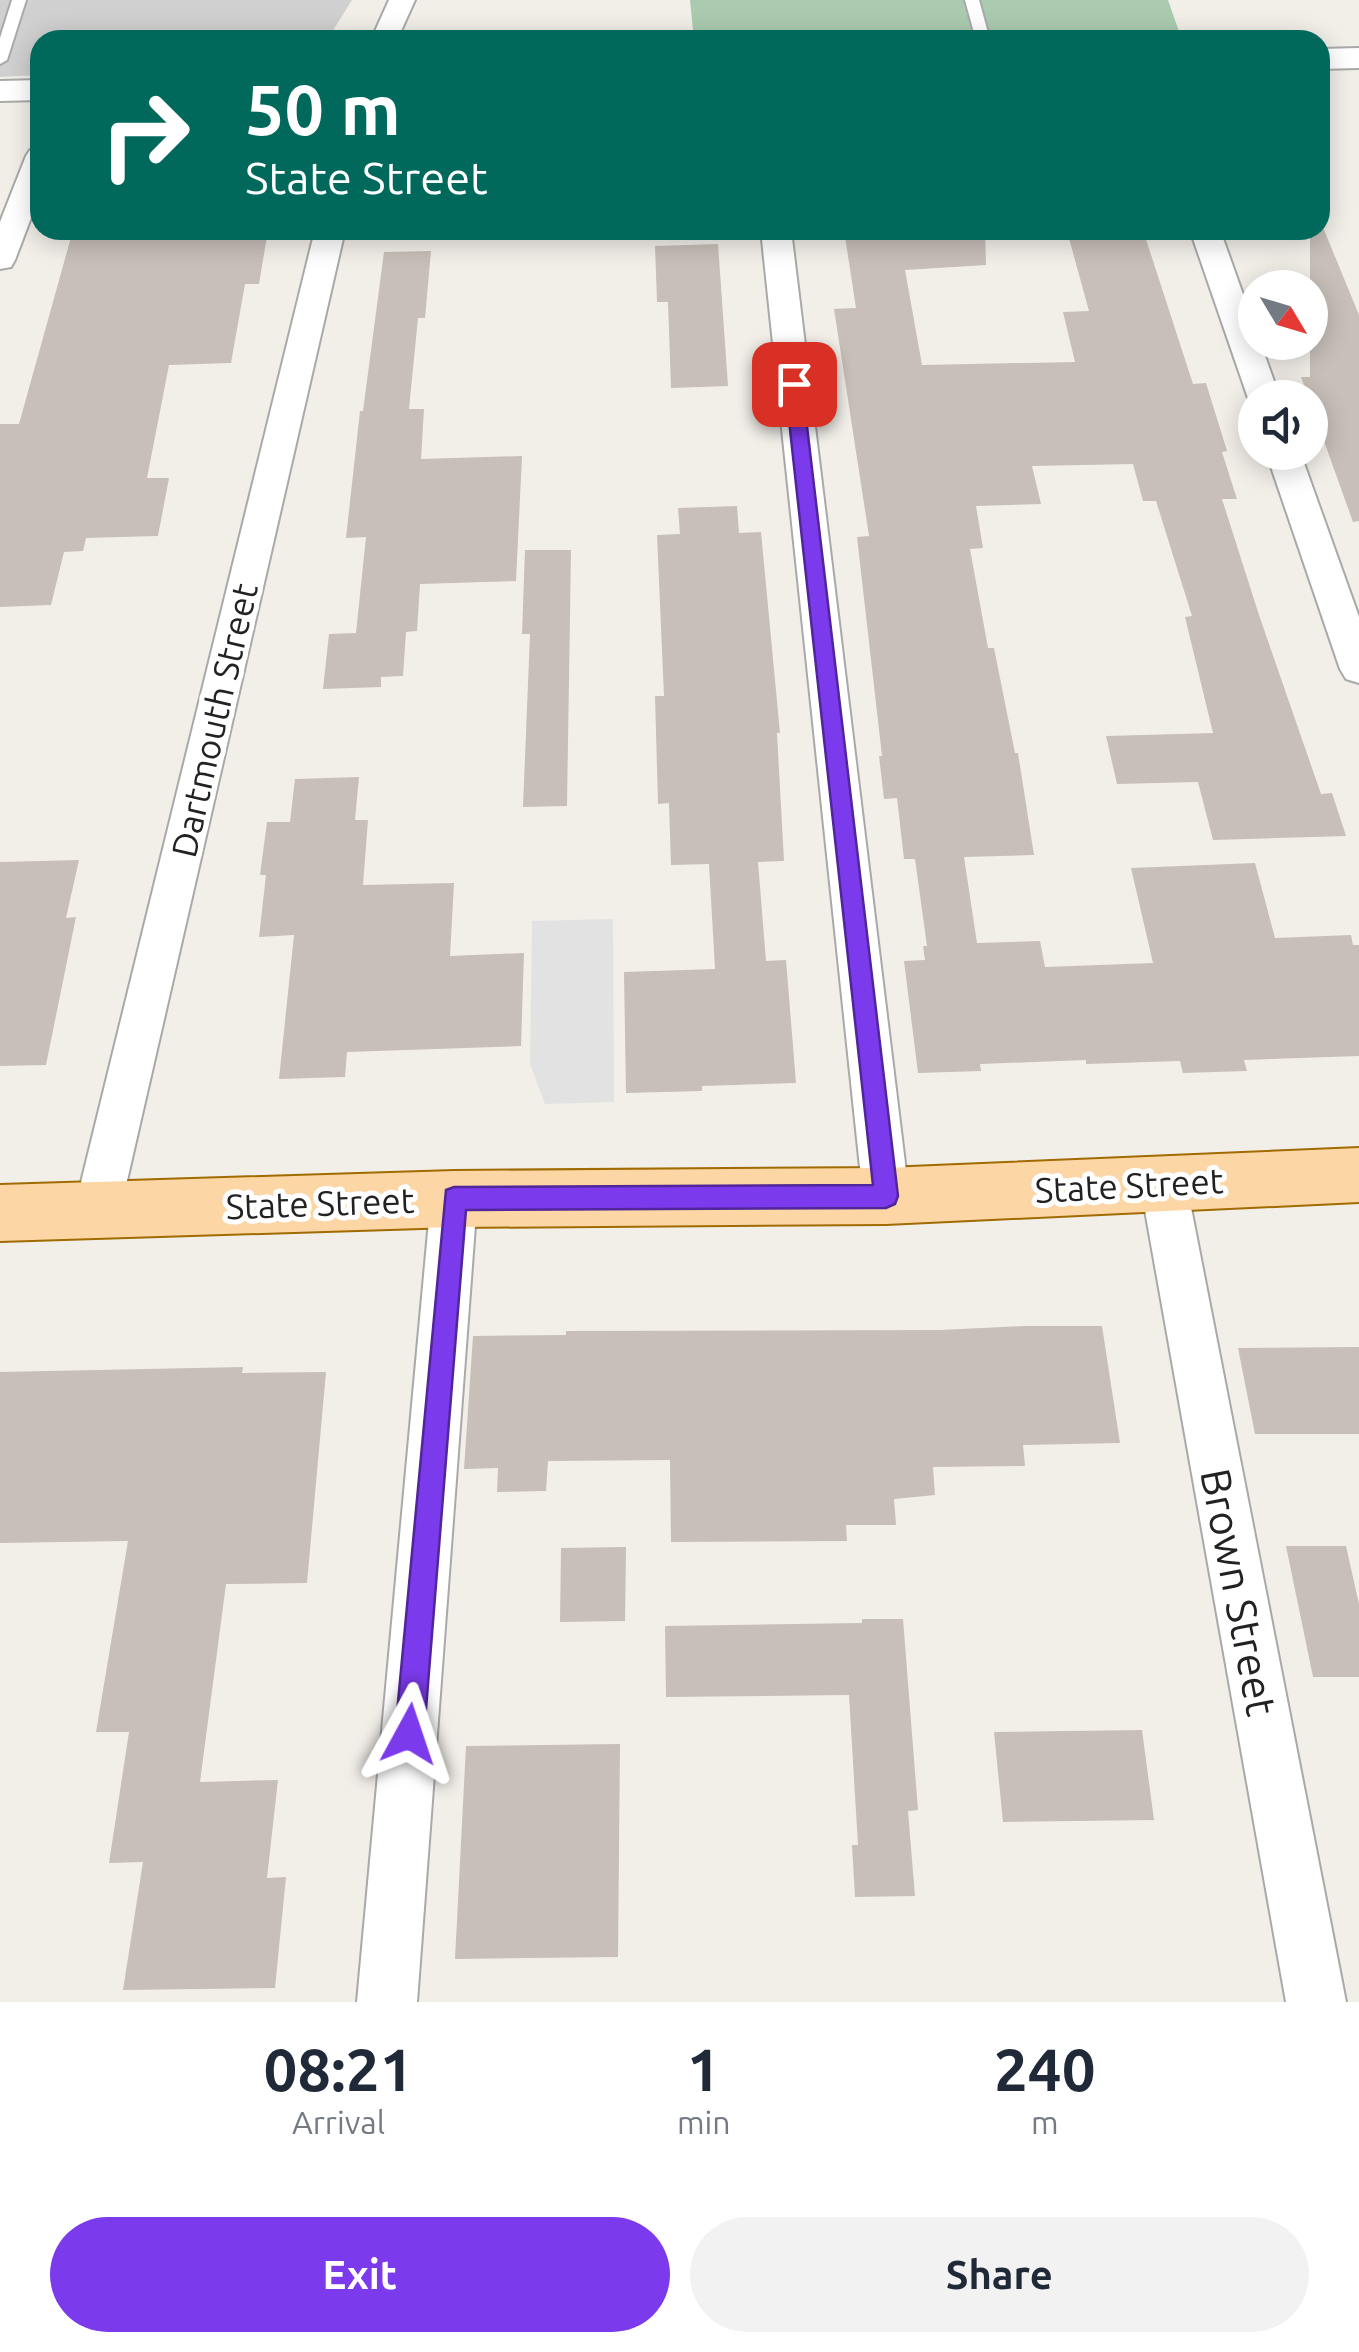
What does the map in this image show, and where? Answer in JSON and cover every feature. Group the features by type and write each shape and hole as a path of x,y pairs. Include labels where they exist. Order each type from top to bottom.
{"main road":[{"name":"State Street","path":"0,1213 454,1198 886,1196 1359,1175"}],"street":[{"path":"388,30 402,0"},
{"path":"1330,59 1359,58"},
{"path":"0,91 30,90"},
{"path":"0,260 30,182"},
{"name":"Dartmouth Street","path":"97,1211 328,240"},
{"path":"777,240 886,1196"},
{"path":"1209,240 1258,380"},
{"path":"1289,470 1359,670"},
{"name":"Brown Street","path":"1163,1182 1316,2002"},
{"path":"387,2002 454,1198"}],"lane":[{"path":"0,60 19,0"},
{"path":"972,0 980,30"}],"shaded area":[{"path":"0,0 352,0 333,30 30,30 30,76 0,77"},
{"path":"613,919 614,1102 545,1104 530,1064 532,921"}],"green space":[{"path":"690,0 1168,0 1178,30 693,30"}],"building":[{"path":"70,240 266,240 259,284 245,284 231,363 169,365 147,478 169,478 158,536 86,538 83,551 64,552 51,605 0,607 0,424 19,424"},
{"path":"846,240 985,240 986,265 905,270 922,365 1075,362 1063,312 1089,311 1069,240 1146,240 1193,384 1206,383 1227,451 1222,452 1237,499 1222,499 1259,615 1321,794 1332,793 1346,836 1213,840 1198,782 1117,784 1106,736 1213,733 1185,617 1192,616 1156,501 1143,501 1133,464 1032,466 1041,504 976,506 983,548 970,549 988,648 994,648 1018,753 1034,855 964,857 977,943 1040,941 1045,967 1153,963 1131,868 1255,863 1275,938 1351,935 1353,945 1359,945 1359,1056 1244,1060 1247,1071 1183,1073 1180,1061 1086,1064 1086,1060 980,1064 981,1071 918,1073 904,961 925,960 923,946 927,946 915,859 904,859 897,798 884,799 857,537 869,536 834,309 856,308"},
{"path":"1310,240 1328,240 1359,315 1359,521 1353,522 1328,452 1328,380 1301,377 1310,377 1310,360 1328,360 1328,270 1310,270"},
{"path":"718,244 728,386 671,388 668,302 657,302 655,246"},
{"path":"431,251 425,318 418,318 409,409 424,409 421,459 522,456 516,581 420,584 417,631 406,632 403,676 381,677 381,687 323,689 329,634 356,633 366,537 346,538 384,252"},
{"path":"737,506 739,533 761,532 780,733 784,861 758,862 766,961 786,960 796,1083 626,1093 624,972 715,969 709,864 671,865 669,803 658,804 655,696 664,696 657,535 680,534 678,508"},
{"path":"525,550 571,550 567,806 523,807 530,634 522,634"},
{"path":"359,777 355,820 368,820 363,885 454,883 450,956 524,953 521,1046 347,1052 345,1077 279,1079 294,935 259,937 266,875 260,875 267,822 290,822 295,779"},
{"path":"79,860 66,918 76,917 46,1065 0,1066 0,862"},
{"path":"1102,1326 1120,1443 1023,1445 1025,1466 933,1467 935,1495 894,1499 896,1525 846,1525 847,1541 671,1542 670,1460 548,1461 546,1491 497,1492 498,1468 464,1469 473,1336 566,1335 566,1331 940,1330"},
{"path":"1359,1347 1359,1434 1255,1434 1238,1348"},
{"path":"243,1367 242,1373 326,1372 307,1583 226,1584 200,1782 278,1780 267,1878 286,1877 275,1988 123,1990 143,1862 109,1863 129,1732 96,1732 128,1541 0,1543 0,1372"},
{"path":"1286,1546 1346,1546 1359,1604 1359,1677 1313,1677"},
{"path":"626,1547 625,1621 560,1622 561,1548"},
{"path":"862,1619 903,1619 918,1810 908,1811 915,1896 855,1897 852,1845 858,1845 849,1695 666,1697 665,1626 862,1623"},
{"path":"1142,1730 1154,1820 1003,1822 994,1732"},
{"path":"620,1744 618,1957 455,1959 466,1746"}],"route":[{"path":"409,1734 454,1198 886,1196 794,384"}]}
